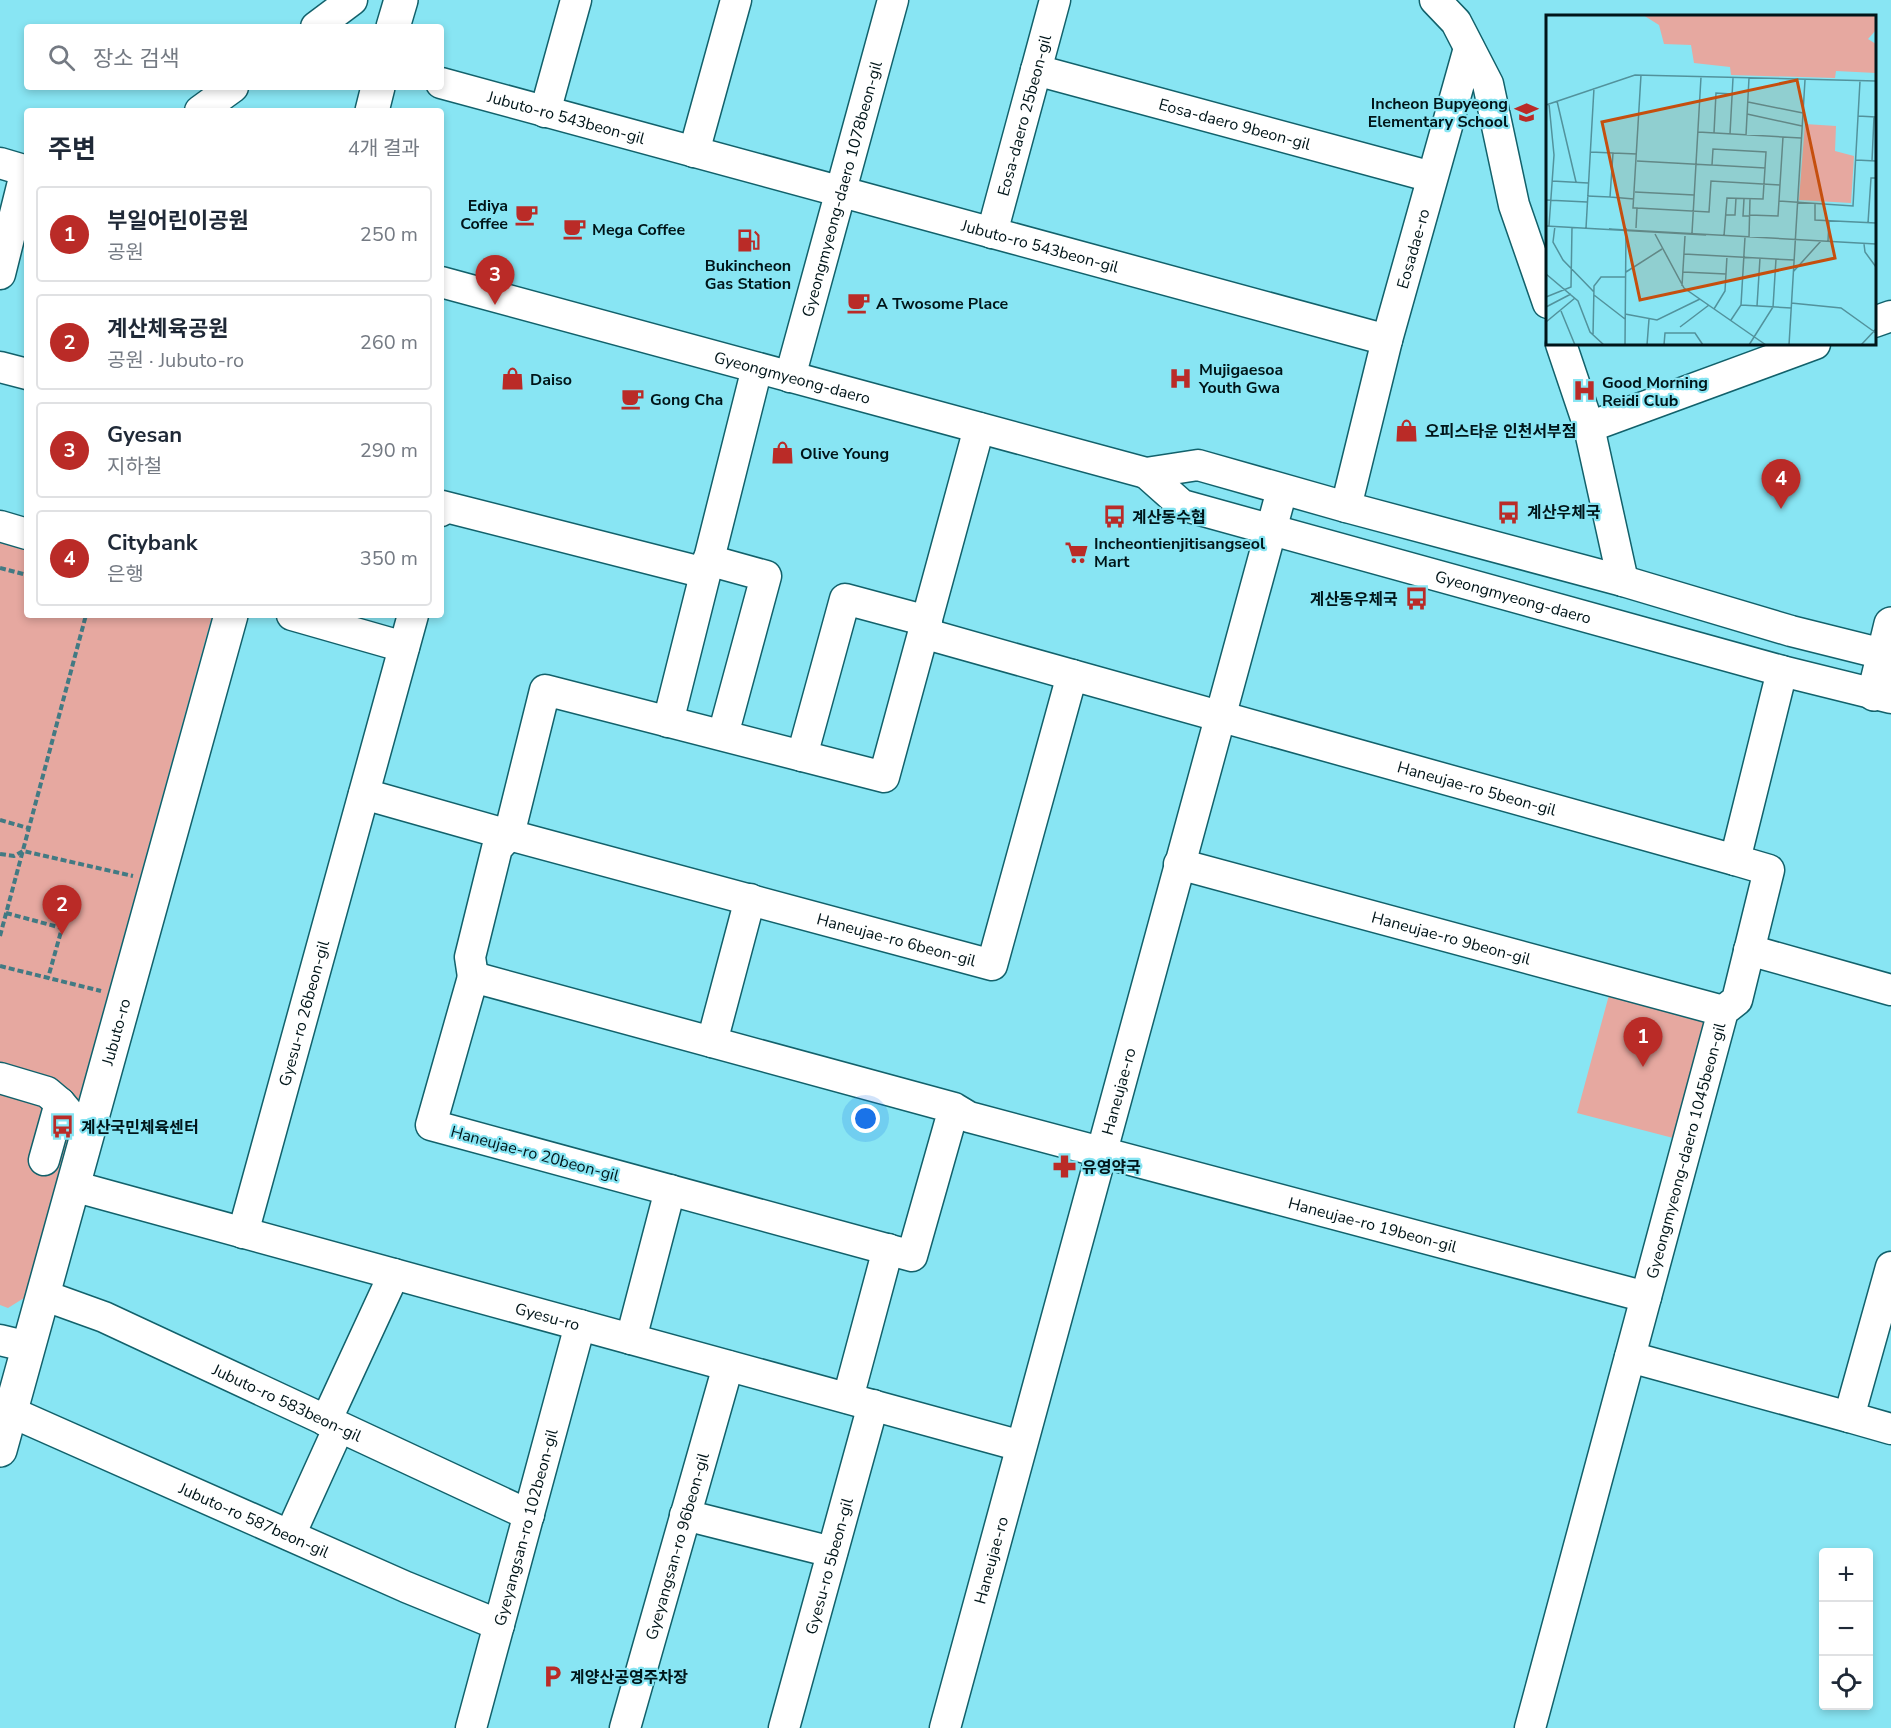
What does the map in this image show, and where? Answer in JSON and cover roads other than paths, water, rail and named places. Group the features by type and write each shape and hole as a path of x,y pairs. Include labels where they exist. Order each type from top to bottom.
{"main road":[{"path":"394,24 401,0"},
{"path":"373,108 377,90"},
{"name":"Jubuto-ro","path":"0,1450 11,1412 14,1343 43,1295 230,618"},
{"path":"1882,696 1889,645"}],"street":[{"path":"319,24 352,0"},
{"path":"545,112 576,0"},
{"path":"694,152 736,0"},
{"name":"Gyeongmyeong-daero 1078beon-gil","path":"790,377 893,0"},
{"name":"Eosa-daero 25beon-gil","path":"992,233 1054,0"},
{"path":"1435,0 1456,22 1488,84 1514,205 1546,297"},
{"name":"Eosadae-ro","path":"1346,507 1387,340 1469,48"},
{"name":"Eosa-daero 9beon-gil","path":"1036,70 1432,177"},
{"name":"Jubuto-ro 543beon-gil","path":"444,84 1387,340"},
{"path":"205,108 229,90"},
{"path":"0,274 18,168"},
{"name":"Gyeongmyeong-daero","path":"444,283 1146,473 1198,465 1282,490 1623,581 1791,631 1889,645"},
{"path":"1876,322 1891,316"},
{"path":"1561,345 1589,427 1623,581"},
{"path":"1589,427 1812,345"},
{"path":"0,367 24,373"},
{"path":"668,722 757,368"},
{"path":"979,428 884,777 545,690 509,836 497,848 470,957 473,977 954,1108 969,1117 1101,1152"},
{"name":"Gyeongmyeong-daero","path":"1146,473 1182,505 1782,671 1882,696"},
{"name":"Haneujae-ro","path":"945,1728 1282,490"},
{"path":"444,509 707,567 766,576 723,735"},
{"path":"0,526 24,533"},
{"path":"802,756 845,598 1072,675 1219,716"},
{"path":"302,618 404,647"},
{"name":"Gyesu-ro 26beon-gil","path":"243,1233 411,618"},
{"path":"1735,860 1782,671"},
{"name":"Haneujae-ro 6beon-gil","path":"364,794 509,836 992,965 1072,675"},
{"name":"Haneujae-ro 5beon-gil","path":"1219,716 1735,860"},
{"name":"Gyeongmyeong-daero 1045beon-gil","path":"1530,1728 1723,1011 1737,1000 1769,870 1735,860"},
{"name":"Haneujae-ro 9beon-gil","path":"1179,864 1723,1011"},
{"path":"712,1042 750,899"},
{"path":"1749,950 1891,990"},
{"name":"Haneujae-ro 20beon-gil","path":"473,977 431,1125 912,1256 954,1108"},
{"path":"0,1078 47,1092 60,1103 87,1135"},
{"path":"44,1160 60,1103"},
{"name":"Haneujae-ro 19beon-gil","path":"1101,1152 1646,1298"},
{"name":"Gyesu-ro","path":"73,1186 1021,1446"},
{"path":"632,1339 670,1190"},
{"name":"Gyesu-ro 5beon-gil","path":"784,1728 832,1552 888,1249"},
{"path":"1849,1417 1891,1267"},
{"path":"290,1535 394,1274"},
{"name":"Jubuto-ro 583beon-gil","path":"43,1295 104,1317 529,1515"},
{"name":"Gyeyangsan-ro 102beon-gil","path":"471,1728 580,1325"},
{"path":"1630,1357 1891,1428"},
{"name":"Gyeyangsan-ro 96beon-gil","path":"625,1728 728,1365"},
{"name":"Jubuto-ro 587beon-gil","path":"11,1412 499,1625"},
{"path":"686,1515 832,1552"}],"place":[{"name":"Incheon Bupyeong Elementary School","path":"1526,112"},
{"name":"Ediya Coffee","path":"526,214"},
{"name":"Mega Coffee","path":"574,229"},
{"name":"Bukincheon Gas Station","path":"748,240"},
{"name":"A Twosome Place","path":"858,303"},
{"name":"Gyesan","path":"495,305"},
{"name":"Mujigaesoa Youth Gwa","path":"1181,378"},
{"name":"Daiso","path":"512,379"},
{"name":"Good Morning Reidi Club","path":"1584,391"},
{"name":"Gong Cha","path":"632,399"},
{"name":"오피스타운 인천서부점","path":"1407,431"},
{"name":"Olive Young","path":"782,453"},
{"name":"Citybank","path":"1781,509"},
{"name":"계산우체국","path":"1509,512"},
{"name":"계산동수협","path":"1114,517"},
{"name":"Incheontienjitisangseol Mart","path":"1076,552"},
{"name":"계산동우체국","path":"1416,599"},
{"name":"계산체육공원","path":"62,935"},
{"name":"부일어린이공원","path":"1643,1067"},
{"name":"계산국민체육센터","path":"63,1127"},
{"name":"유영약국","path":"1064,1167"},
{"name":"계양산공영주차장","path":"552,1677"}]}
